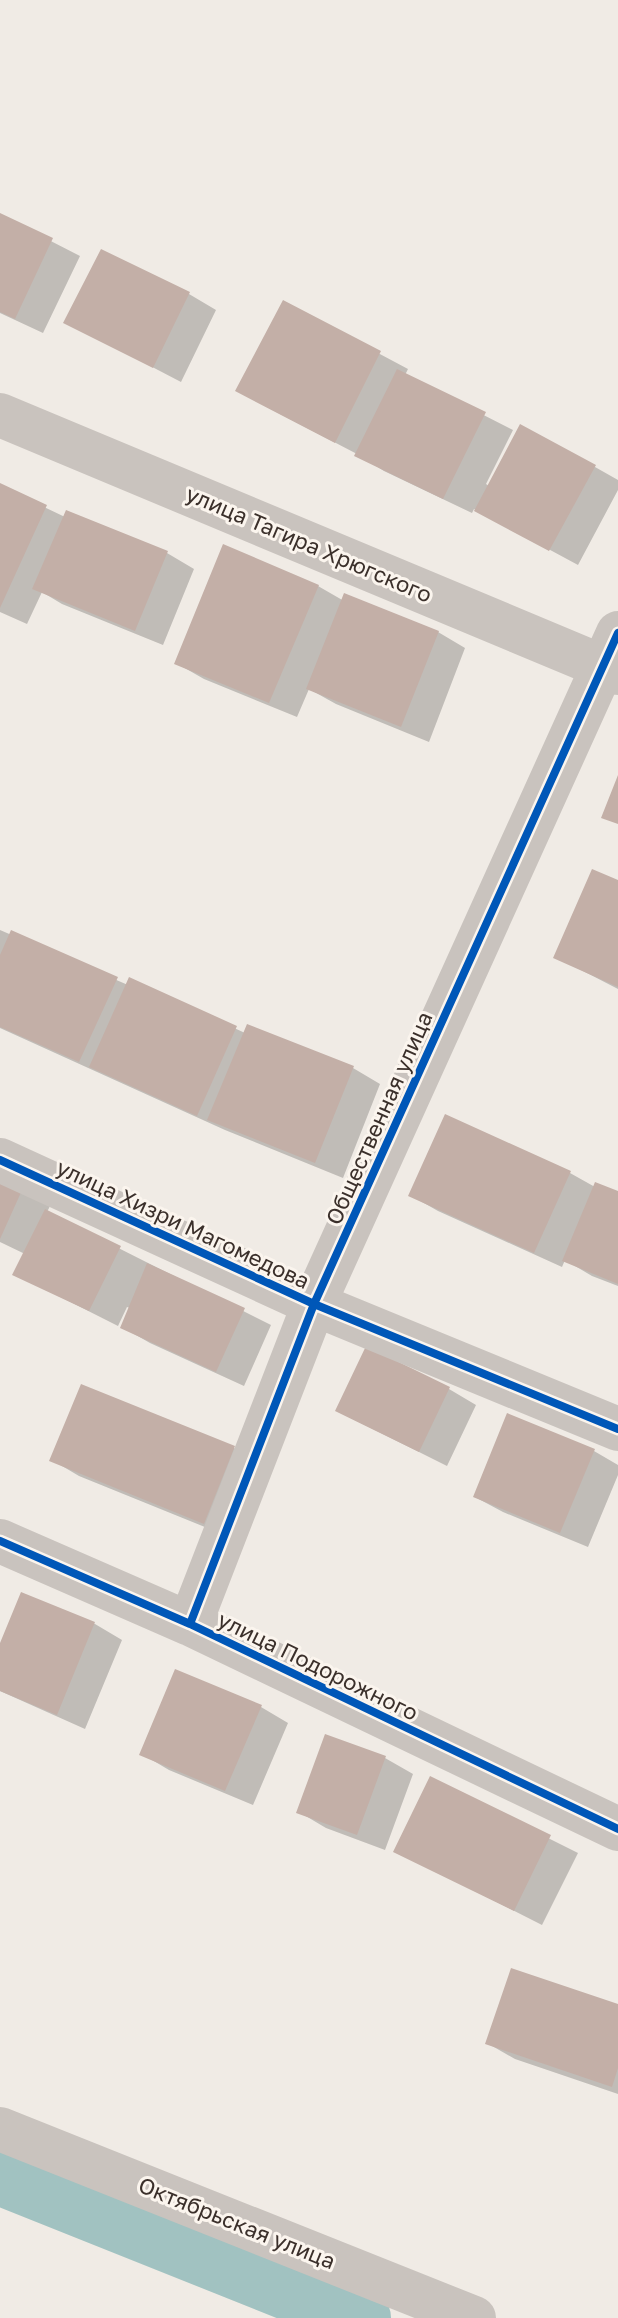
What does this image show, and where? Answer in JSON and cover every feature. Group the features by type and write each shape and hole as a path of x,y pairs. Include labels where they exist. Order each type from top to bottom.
{"street":[{"name":"улица Тагира Хрюгского","path":"0,415 613,658"},
{"name":"Общественная улица","path":"190,1624 314,1304 613,658"},
{"name":"улица Хизри Магомедова","path":"0,1160 314,1304 618,1429"},
{"name":"улица Подорожного","path":"0,1541 190,1624 618,1829"},
{"name":"Октябрьская улица","path":"0,2129 474,2318"}],"building":[{"path":"0,213 53,238 15,319 0,312"},
{"path":"101,249 190,292 153,368 63,323"},
{"path":"283,300 381,351 335,443 235,391"},
{"path":"397,369 486,412 443,499 354,456"},
{"path":"520,424 596,465 549,551 474,511"},
{"path":"0,483 47,505 0,608"},
{"path":"66,510 168,551 135,631 32,589"},
{"path":"223,544 319,585 269,703 174,664"},
{"path":"344,593 439,631 401,727 306,689"},
{"path":"618,775 618,824 601,818"},
{"path":"592,869 618,880 618,987 553,958"},
{"path":"11,930 118,977 79,1062 0,1027 0,955"},
{"path":"129,977 237,1026 197,1116 89,1067"},
{"path":"247,1024 354,1066 315,1163 207,1120"},
{"path":"445,1114 571,1171 534,1253 408,1196"},
{"path":"0,1177 23,1188 0,1239"},
{"path":"595,1182 618,1191 618,1284 562,1261"},
{"path":"45,1209 121,1246 89,1311 12,1275"},
{"path":"147,1263 245,1308 216,1372 120,1328"},
{"path":"366,1346 450,1387 419,1452 335,1411"},
{"path":"81,1384 235,1446 204,1524 49,1461"},
{"path":"507,1413 595,1449 560,1533 473,1497"},
{"path":"21,1592 95,1622 57,1715 0,1691 0,1643"},
{"path":"175,1669 262,1705 225,1791 139,1755"},
{"path":"325,1734 386,1756 357,1835 296,1813"},
{"path":"430,1776 551,1835 514,1911 393,1852"},
{"path":"511,1968 618,2004 618,2068 612,2087 485,2044"}],"waterway":[{"path":"0,2174 360,2318"}],"cycle path":[{"path":"190,1624 314,1304 618,633"},
{"path":"0,1160 314,1304 618,1429"},
{"path":"0,1541 190,1624 618,1829"}]}
